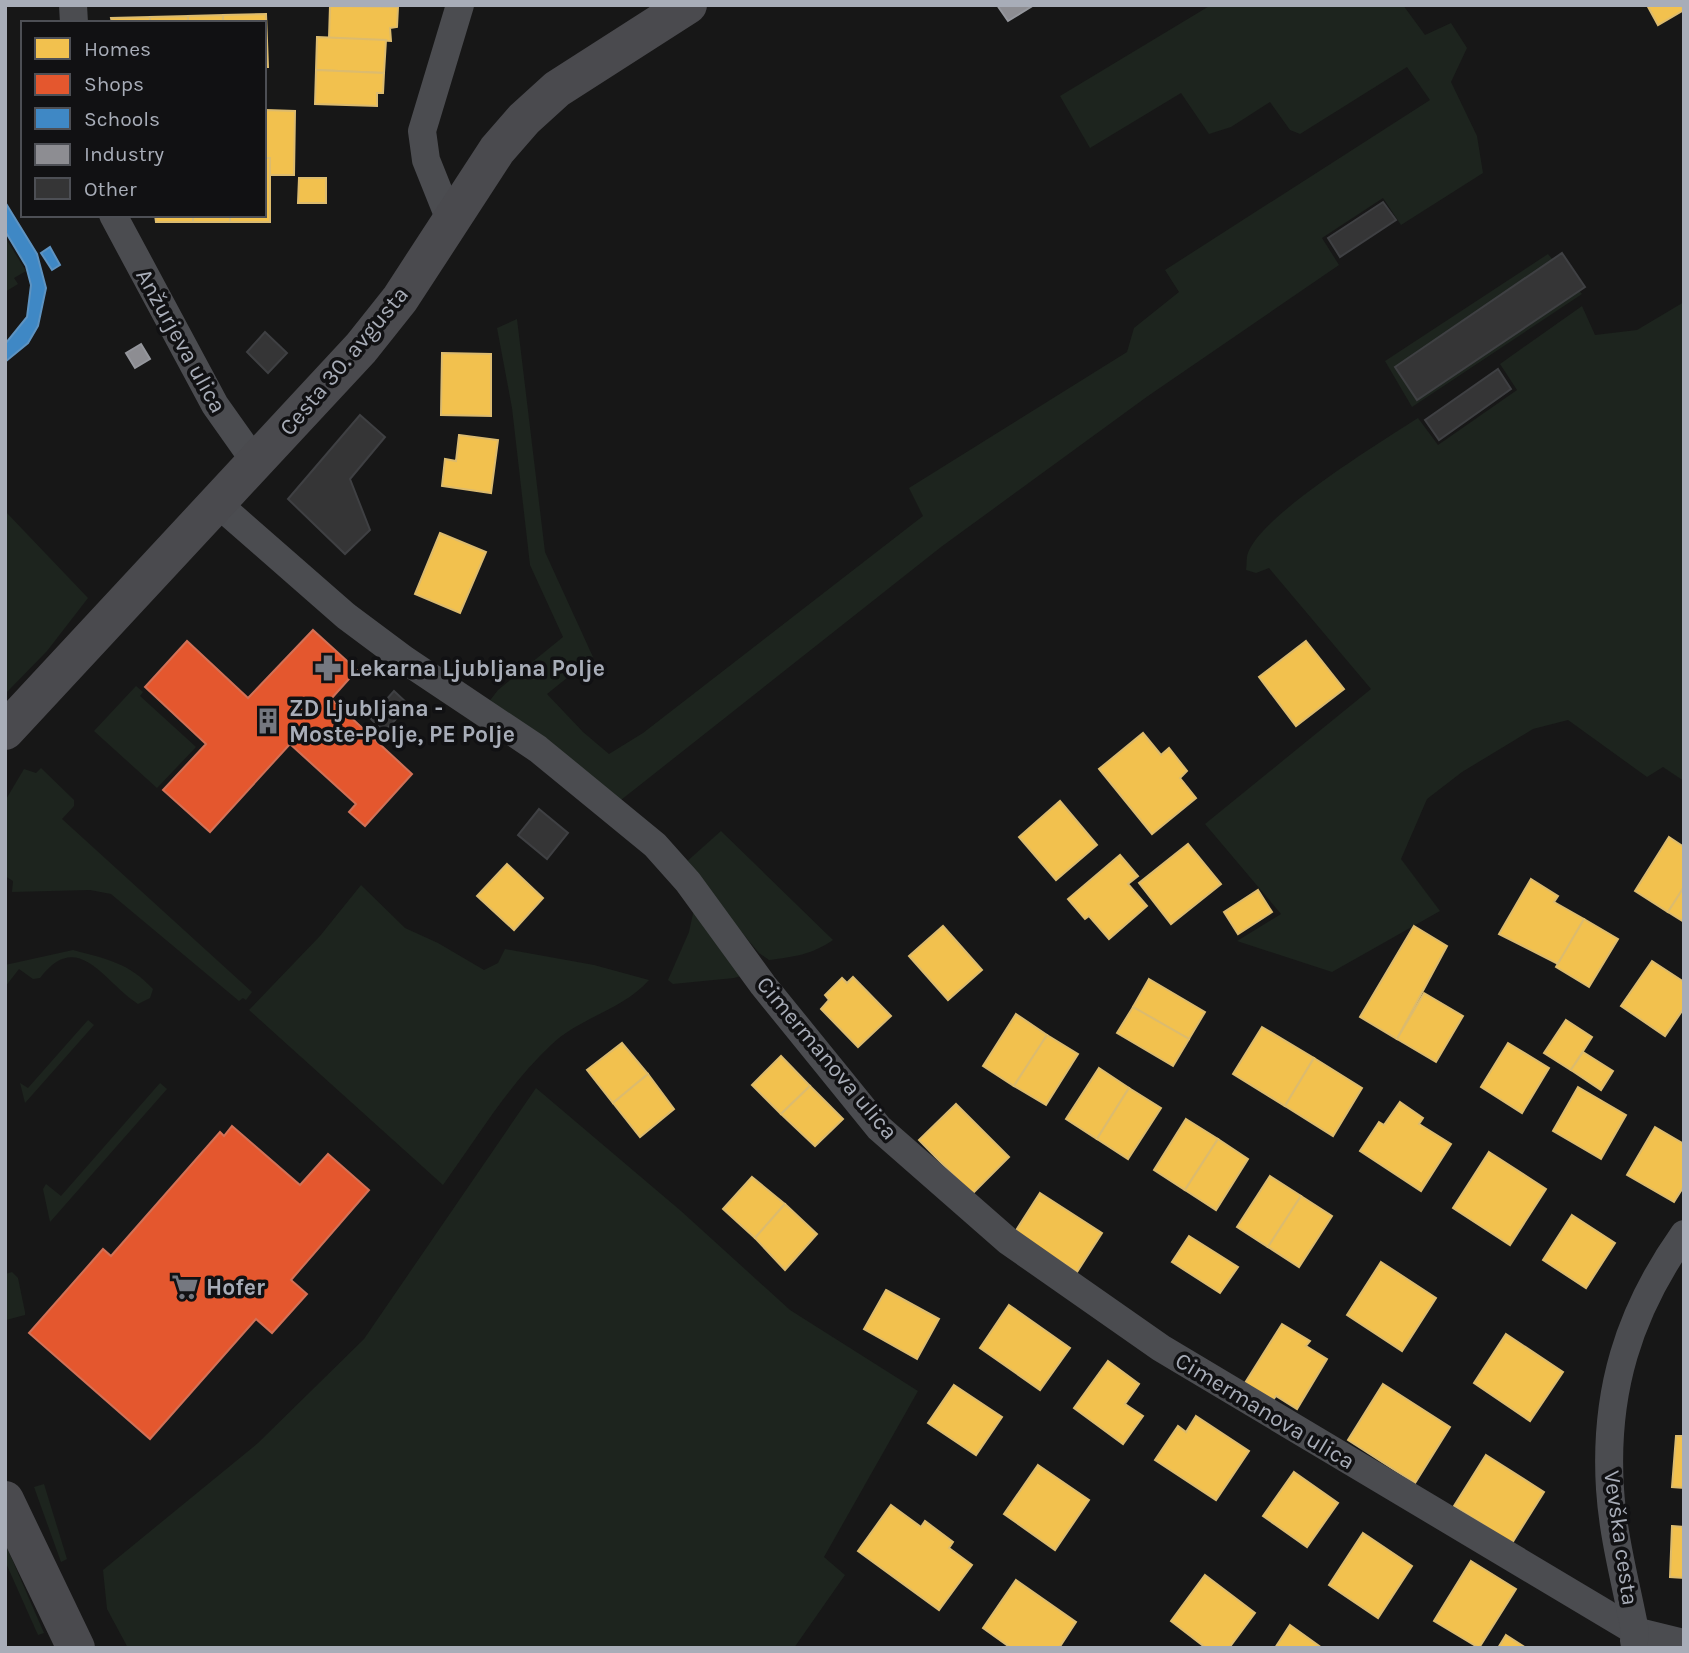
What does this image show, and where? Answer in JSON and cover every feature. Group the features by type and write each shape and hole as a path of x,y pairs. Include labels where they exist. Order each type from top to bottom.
{"street":[{"path":"450,220 426,160 422,131 460,5"},
{"name":"Cesta 30. avgusta","path":"5,731 361,348 400,299 497,150 540,104 557,89 688,5"},
{"name":"Anžurjeva ulica","path":"114,217 190,363 215,405 256,463"},
{"name":"Cimermanova ulica","path":"218,504 346,616 405,660 538,749 655,845 696,893 763,985 880,1128 1008,1241 1161,1348 1634,1639 1684,1643"},
{"name":"Vevška cesta","path":"1634,1639 1610,1490 1610,1430 1616,1380 1635,1319 1684,1234"},
{"path":"5,1500 76,1648"}],"shaded area":[{"path":"1211,5 1403,5 1425,35 1451,23 1467,48 1451,82 1477,136 1483,173 1401,225 1383,198 1322,238 1339,265 1148,396 941,547 621,800 488,703 498,690 563,637 530,565 512,408 497,328 517,319 545,552 593,657 547,694 583,732 609,754 643,733 923,516 909,488 1127,352 1134,328 1179,292 1165,270 1430,100 1407,67 1300,134 1290,130 1270,102 1231,127 1209,134 1181,93 1090,148 1060,96"},
{"path":"5,237 26,271 14,278 18,284 5,292"},
{"path":"1548,254 1582,294 1412,407 1385,361"},
{"path":"1684,302 1684,781 1663,767 1647,777 1568,720 1533,729 1462,772 1427,799 1401,859 1440,911 1332,972 1237,941 1281,914 1205,824 1371,689 1269,568 1256,573 1246,570 1248,553 1258,537 1275,519 1324,480 1418,418 1438,445 1517,390 1500,364 1582,306 1595,335 1637,330"},
{"path":"5,511 88,598 47,651 5,694"},
{"path":"136,686 143,692 140,696 196,747 157,788 94,731"},
{"path":"41,768 74,800 74,806 62,819 252,992 246,1000 243,998 239,1001 111,894 90,890 12,892 13,881 5,876 5,801 24,769 36,773"},
{"path":"721,831 833,940 811,952 787,958 769,960 759,953 684,864"},
{"path":"361,885 405,928 438,943 484,970 498,963 505,949 594,965 649,980 627,999 575,1027 551,1045 507,1094 443,1185 249,1010 320,936"},
{"path":"694,909 748,974 734,978 673,984 668,980 689,932"},
{"path":"73,950 107,959 135,973 153,989 150,998 138,1004 102,972 78,958 66,958 54,964 40,978 33,979 19,969 5,987 5,965"},
{"path":"88,1020 94,1025 25,1103 20,1083 28,1088"},
{"path":"160,1083 167,1089 50,1222 43,1189 46,1184 61,1196"},
{"path":"536,1088 681,1211 790,1310 918,1391 824,1557 845,1575 794,1648 128,1648 107,1609 103,1570 258,1443 364,1339"},
{"path":"12,1272 18,1278 25,1315 6,1320 5,1274"},
{"path":"44,1484 67,1559 61,1562 34,1487"},
{"path":"5,1543 44,1633 38,1635 5,1561"}],"building: Homes":[{"path":"1647,5 1681,5 1684,10 1658,25"},
{"path":"330,6 398,7 397,27 390,28 391,41 329,38"},
{"path":"266,14 268,67 266,21 223,21 223,15"},
{"path":"223,15 223,21 188,21 188,16"},
{"path":"188,16 188,21 150,21 150,17"},
{"path":"150,17 150,21 112,21 111,18"},
{"path":"317,37 386,40 384,73 316,70"},
{"path":"316,70 384,73 383,93 377,93 377,106 315,104"},
{"path":"266,110 295,111 294,175 270,175 270,158 266,158"},
{"path":"266,158 270,158 270,222 230,222 230,217 266,217"},
{"path":"299,178 326,178 326,203 298,203"},
{"path":"155,217 193,217 193,222 156,222"},
{"path":"193,217 230,217 230,222 193,222"},
{"path":"442,353 491,354 491,416 441,415"},
{"path":"459,435 498,440 491,493 442,486 445,459 456,461"},
{"path":"440,533 486,552 460,613 415,594"},
{"path":"1306,641 1344,689 1296,726 1259,677"},
{"path":"1143,733 1161,755 1169,748 1187,771 1180,778 1196,798 1152,834 1099,769"},
{"path":"1060,801 1097,845 1056,880 1019,837"},
{"path":"1669,837 1684,847 1684,887 1668,912 1635,891"},
{"path":"1188,844 1221,884 1171,924 1139,883"},
{"path":"1120,855 1138,876 1128,884 1147,906 1109,939 1089,916 1085,919 1068,899"},
{"path":"507,864 543,898 514,930 477,896"},
{"path":"1531,879 1558,896 1554,902 1584,919 1558,964 1499,934"},
{"path":"1684,887 1684,922 1668,912"},
{"path":"1258,890 1272,912 1238,934 1224,912"},
{"path":"1584,919 1618,939 1589,987 1556,967"},
{"path":"943,926 982,970 948,1000 909,956"},
{"path":"1414,926 1447,946 1397,1039 1360,1017"},
{"path":"1652,961 1684,982 1684,1008 1665,1036 1621,1006"},
{"path":"853,977 891,1016 858,1047 821,1009 829,1000 825,995 842,978 847,983"},
{"path":"1149,979 1205,1012 1189,1039 1133,1007"},
{"path":"1424,993 1463,1016 1436,1062 1397,1039"},
{"path":"1133,1007 1189,1039 1173,1066 1117,1033"},
{"path":"1016,1014 1047,1035 1014,1086 983,1066"},
{"path":"1566,1020 1592,1037 1571,1070 1544,1053"},
{"path":"1262,1027 1314,1058 1285,1106 1233,1074"},
{"path":"1047,1035 1078,1054 1046,1105 1014,1086"},
{"path":"622,1043 648,1074 613,1103 587,1070"},
{"path":"1508,1043 1549,1068 1522,1113 1481,1087"},
{"path":"1583,1052 1613,1071 1601,1090 1571,1070"},
{"path":"781,1056 810,1086 781,1114 752,1085"},
{"path":"1314,1058 1362,1088 1333,1136 1285,1106"},
{"path":"1099,1068 1129,1088 1097,1139 1066,1119"},
{"path":"648,1074 674,1109 640,1137 613,1103"},
{"path":"810,1086 843,1119 815,1146 781,1114"},
{"path":"1578,1087 1626,1115 1601,1159 1553,1131"},
{"path":"1129,1088 1161,1108 1128,1159 1097,1139"},
{"path":"1400,1102 1423,1118 1419,1124 1451,1144 1421,1191 1360,1151 1379,1122 1384,1125"},
{"path":"956,1104 1009,1157 972,1194 919,1140"},
{"path":"1186,1119 1218,1139 1185,1190 1154,1170"},
{"path":"1655,1127 1684,1144 1684,1186 1674,1202 1627,1175"},
{"path":"1218,1139 1248,1159 1216,1210 1185,1190"},
{"path":"1489,1152 1546,1189 1510,1245 1453,1208"},
{"path":"1270,1176 1301,1196 1268,1247 1237,1227"},
{"path":"752,1177 785,1204 755,1238 723,1209"},
{"path":"1040,1193 1102,1233 1077,1272 1015,1232"},
{"path":"1301,1196 1332,1216 1299,1267 1268,1247"},
{"path":"785,1204 817,1234 785,1270 755,1238"},
{"path":"1572,1215 1615,1243 1586,1288 1543,1260"},
{"path":"1189,1236 1238,1267 1220,1293 1172,1262"},
{"path":"1381,1262 1436,1298 1402,1351 1347,1315"},
{"path":"886,1290 939,1319 917,1359 864,1329"},
{"path":"1009,1305 1070,1348 1040,1390 980,1348"},
{"path":"1282,1324 1310,1341 1306,1346 1327,1359 1297,1409 1276,1396 1273,1400 1245,1383"},
{"path":"1506,1334 1563,1372 1530,1421 1474,1383"},
{"path":"1108,1361 1139,1384 1125,1404 1143,1416 1123,1444 1074,1408"},
{"path":"1383,1384 1450,1427 1415,1483 1348,1440"},
{"path":"954,1385 1002,1417 976,1455 928,1423"},
{"path":"1196,1416 1249,1451 1216,1500 1155,1460 1178,1426 1186,1432"},
{"path":"1676,1436 1684,1436 1684,1488 1672,1487"},
{"path":"1486,1455 1544,1492 1512,1543 1454,1506"},
{"path":"1038,1465 1089,1500 1055,1550 1004,1514"},
{"path":"1294,1472 1338,1503 1307,1547 1263,1516"},
{"path":"891,1505 921,1527 925,1521 953,1542 949,1548 972,1565 939,1610 858,1551"},
{"path":"1672,1526 1684,1527 1684,1578 1670,1577"},
{"path":"1363,1533 1412,1566 1378,1618 1329,1585"},
{"path":"1471,1561 1516,1589 1479,1648 1434,1621"},
{"path":"1205,1575 1255,1613 1229,1648 1206,1648 1171,1621"},
{"path":"1016,1580 1076,1622 1059,1648 1011,1648 983,1628"},
{"path":"1290,1625 1322,1648 1275,1648"},
{"path":"1506,1635 1526,1648 1498,1648"}],"building: Shops":[{"name":"ZD Ljubljana - Moste-Polje, PE Polje","path":"313,630 357,670 331,699 412,774 365,826 349,812 356,804 290,744 210,832 163,790 206,744 145,687 187,641 248,698"},
{"name":"Hofer","path":"232,1126 300,1185 328,1154 369,1190 291,1280 307,1294 272,1333 256,1319 150,1439 29,1333 103,1249 111,1256 220,1132 224,1136"}],"building: Schools":[{"path":"5,202 37,254 46,288 38,326 28,343 5,362 5,344 27,317 31,285 26,266 5,231"},
{"path":"50,247 60,265 52,270 41,253"}],"building: Industry":[{"path":"997,5 1034,5 1008,21"},
{"path":"141,344 150,359 135,368 126,353"}],"building: Other":[{"path":"1383,202 1396,220 1340,257 1328,238"},
{"path":"1562,253 1585,287 1417,400 1395,367"},
{"path":"265,332 287,353 268,373 247,352"},
{"path":"1498,369 1511,389 1439,440 1425,420"},
{"path":"360,415 385,437 350,479 370,530 345,554 288,499"},
{"path":"394,691 409,705 384,732 370,718"},
{"path":"539,809 568,833 547,859 518,835"}],"place":[{"name":"Lekarna Ljubljana Polje","path":"328,668"},
{"name":"ZD Ljubljana - Moste-Polje, PE Polje","path":"268,721"},
{"name":"Hofer","path":"185,1287"}]}
